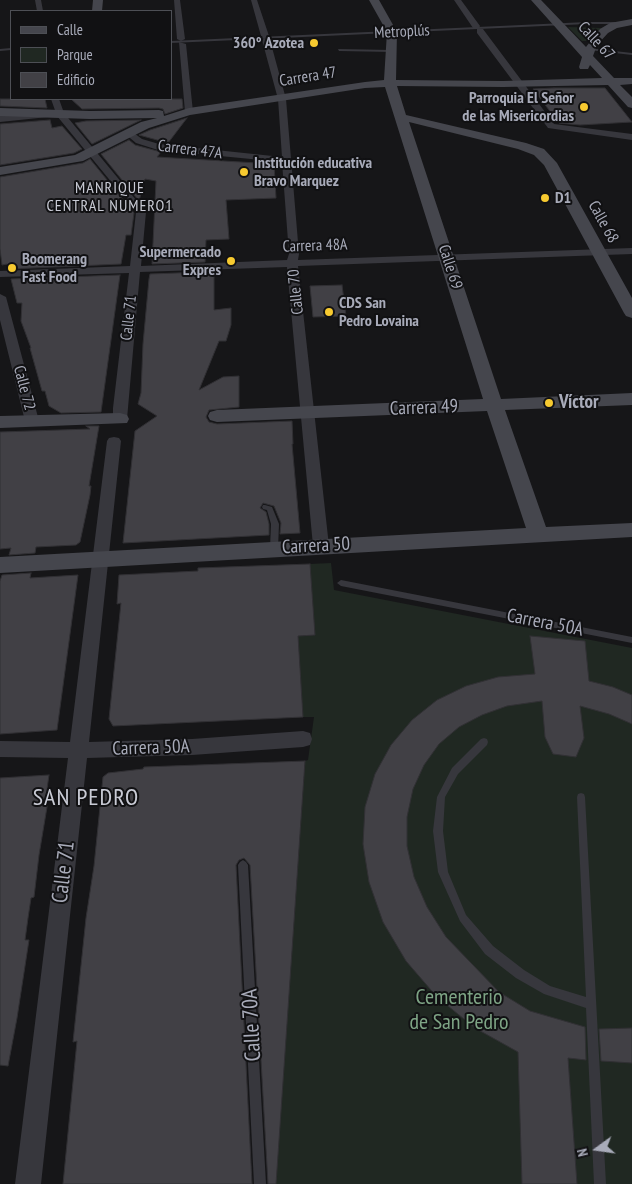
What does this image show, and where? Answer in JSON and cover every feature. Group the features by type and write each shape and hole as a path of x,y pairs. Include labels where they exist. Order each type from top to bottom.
{"street":[{"path":"0,112 133,115 189,112 177,0"},
{"name":"Calle 70","path":"254,0 282,99 294,254 292,263 321,546"},
{"name":"Calle 69","path":"374,0 392,32 390,83 538,534"},
{"path":"457,0 551,126 632,137"},
{"name":"Calle 67","path":"536,0 589,53 610,81 632,104"},
{"path":"577,82 595,40 611,26 629,23"},
{"name":"Carrera 47","path":"0,171 78,158 144,125 189,112 365,85 390,83 520,84 632,81"},
{"path":"55,100 60,114 92,152"},
{"path":"0,119 60,114 77,102"},
{"name":"Calle 68","path":"401,117 522,146 539,152 550,163 632,313"},
{"name":"Carrera 47A","path":"128,133 139,141 163,148 286,160"},
{"name":"Calle 71","path":"92,152 139,208 142,217 120,418"},
{"name":"Carrera 48A","path":"0,274 632,251"},
{"name":"Calle 72","path":"0,297 32,420"},
{"name":"Carrera 49","path":"217,416 632,399"},
{"path":"0,422 120,418"},
{"name":"Calle 71","path":"28,1184 114,441"},
{"name":"Carrera 50","path":"0,565 632,530"},
{"name":"Carrera 50A","path":"0,749 78,750 192,747 303,739"}],"lane":[{"name":"Metroplús","path":"172,42 629,23"},
{"path":"560,25 632,27"},
{"path":"339,50 392,51"},
{"path":"589,53 632,54"},
{"path":"265,507 270,509 276,524 274,549"},
{"name":"Carrera 50A","path":"341,584 632,640"},
{"path":"484,742 455,771 441,797 438,831 443,872 463,918 489,950 520,974 548,990 591,1004"},
{"path":"581,797 600,1184"},
{"name":"Calle 70A","path":"243,865 260,1184"}],"green space":[{"path":"568,27 602,28 589,41 582,41"},
{"name":"Cementerio de San Pedro","path":"331,563 334,590 632,648 632,1184 275,1184 305,761 308,760 314,717 303,717 298,636 315,635 310,564"}],"building":[{"name":"Parroquia El Señor de las Misericordias","path":"605,88 632,122 580,125 559,123 533,89"},
{"path":"0,99 45,100 47,108 0,106"},
{"path":"182,99 183,108 165,114 163,109 159,108 82,109 72,100"},
{"path":"187,118 168,143 139,135 150,130"},
{"path":"50,120 52,128 62,126 82,149 74,153 0,165 0,124"},
{"path":"141,120 92,144 75,123 86,121"},
{"path":"129,140 135,145 161,152 157,157 274,164 276,198 226,200 229,239 206,240 205,262 152,264 156,181 145,179 139,201 101,154"},
{"path":"90,159 134,213 131,235 126,235 121,264 9,269 7,264 2,265 0,249 0,177 83,163"},
{"path":"204,272 204,274 214,274 214,310 231,308 231,325 226,341 219,341 199,390 223,377 239,376 239,407 209,410 206,417 209,422 217,424 292,421 292,444 300,533 280,534 281,523 274,506 263,503 260,508 266,512 269,535 123,543 135,431 157,416 138,404 141,393 143,344 150,274"},
{"path":"120,275 101,412 61,413 49,406 45,391 42,391 31,348 21,321 22,303 17,303 11,279"},
{"path":"342,285 346,316 313,317 310,286"},
{"path":"86,426 99,426 89,486 91,486 90,495 80,542 76,545 36,547 35,553 9,555 11,548 0,549 0,432 90,429"},
{"path":"310,564 315,635 298,636 303,717 113,726 109,719 121,603 117,604 119,575 198,571 198,568"},
{"path":"31,573 30,578 78,575 57,730 0,734 0,581 2,575"},
{"path":"530,636 585,641 589,681 613,687 632,695 632,724 609,714 580,706 584,738 576,757 553,754 545,737 542,701 507,706 482,715 459,727 439,744 424,765 413,789 407,817 407,846 414,877 427,907 446,937 499,992 530,1011 585,1027 586,1060 568,1058 577,1184 522,1184 518,1052 475,1028 437,997 406,961 383,922 369,882 363,844 365,807 375,774 391,745 412,720 437,700 466,686 498,677 535,674"},
{"path":"305,761 276,1184 268,1184 250,865 244,858 239,860 236,865 252,1184 63,1184 77,1041 73,1042 103,777 108,773 143,769 144,767"},
{"path":"49,775 46,796 49,795 34,897 31,898 28,918 25,940 29,940 17,1018 8,1066 0,1065 0,778"},
{"path":"632,1028 632,1063 601,1061 599,1029"}],"place":[{"name":"360° Azotea","path":"314,43"},
{"name":"Parroquia El Señor de las Misericordias","path":"584,107"},
{"name":"Institución educativa Bravo Marquez","path":"244,172"},
{"name":"D1","path":"545,198"},
{"name":"Supermercado Expres","path":"231,261"},
{"name":"Boomerang Fast Food","path":"12,268"},
{"name":"CDS San Pedro Lovaina","path":"329,312"},
{"name":"Víctor","path":"549,403"}],"district":[{"name":"MANRIQUE CENTRAL NUMERO1","path":"110,197"},
{"name":"SAN PEDRO","path":"86,798"}]}
